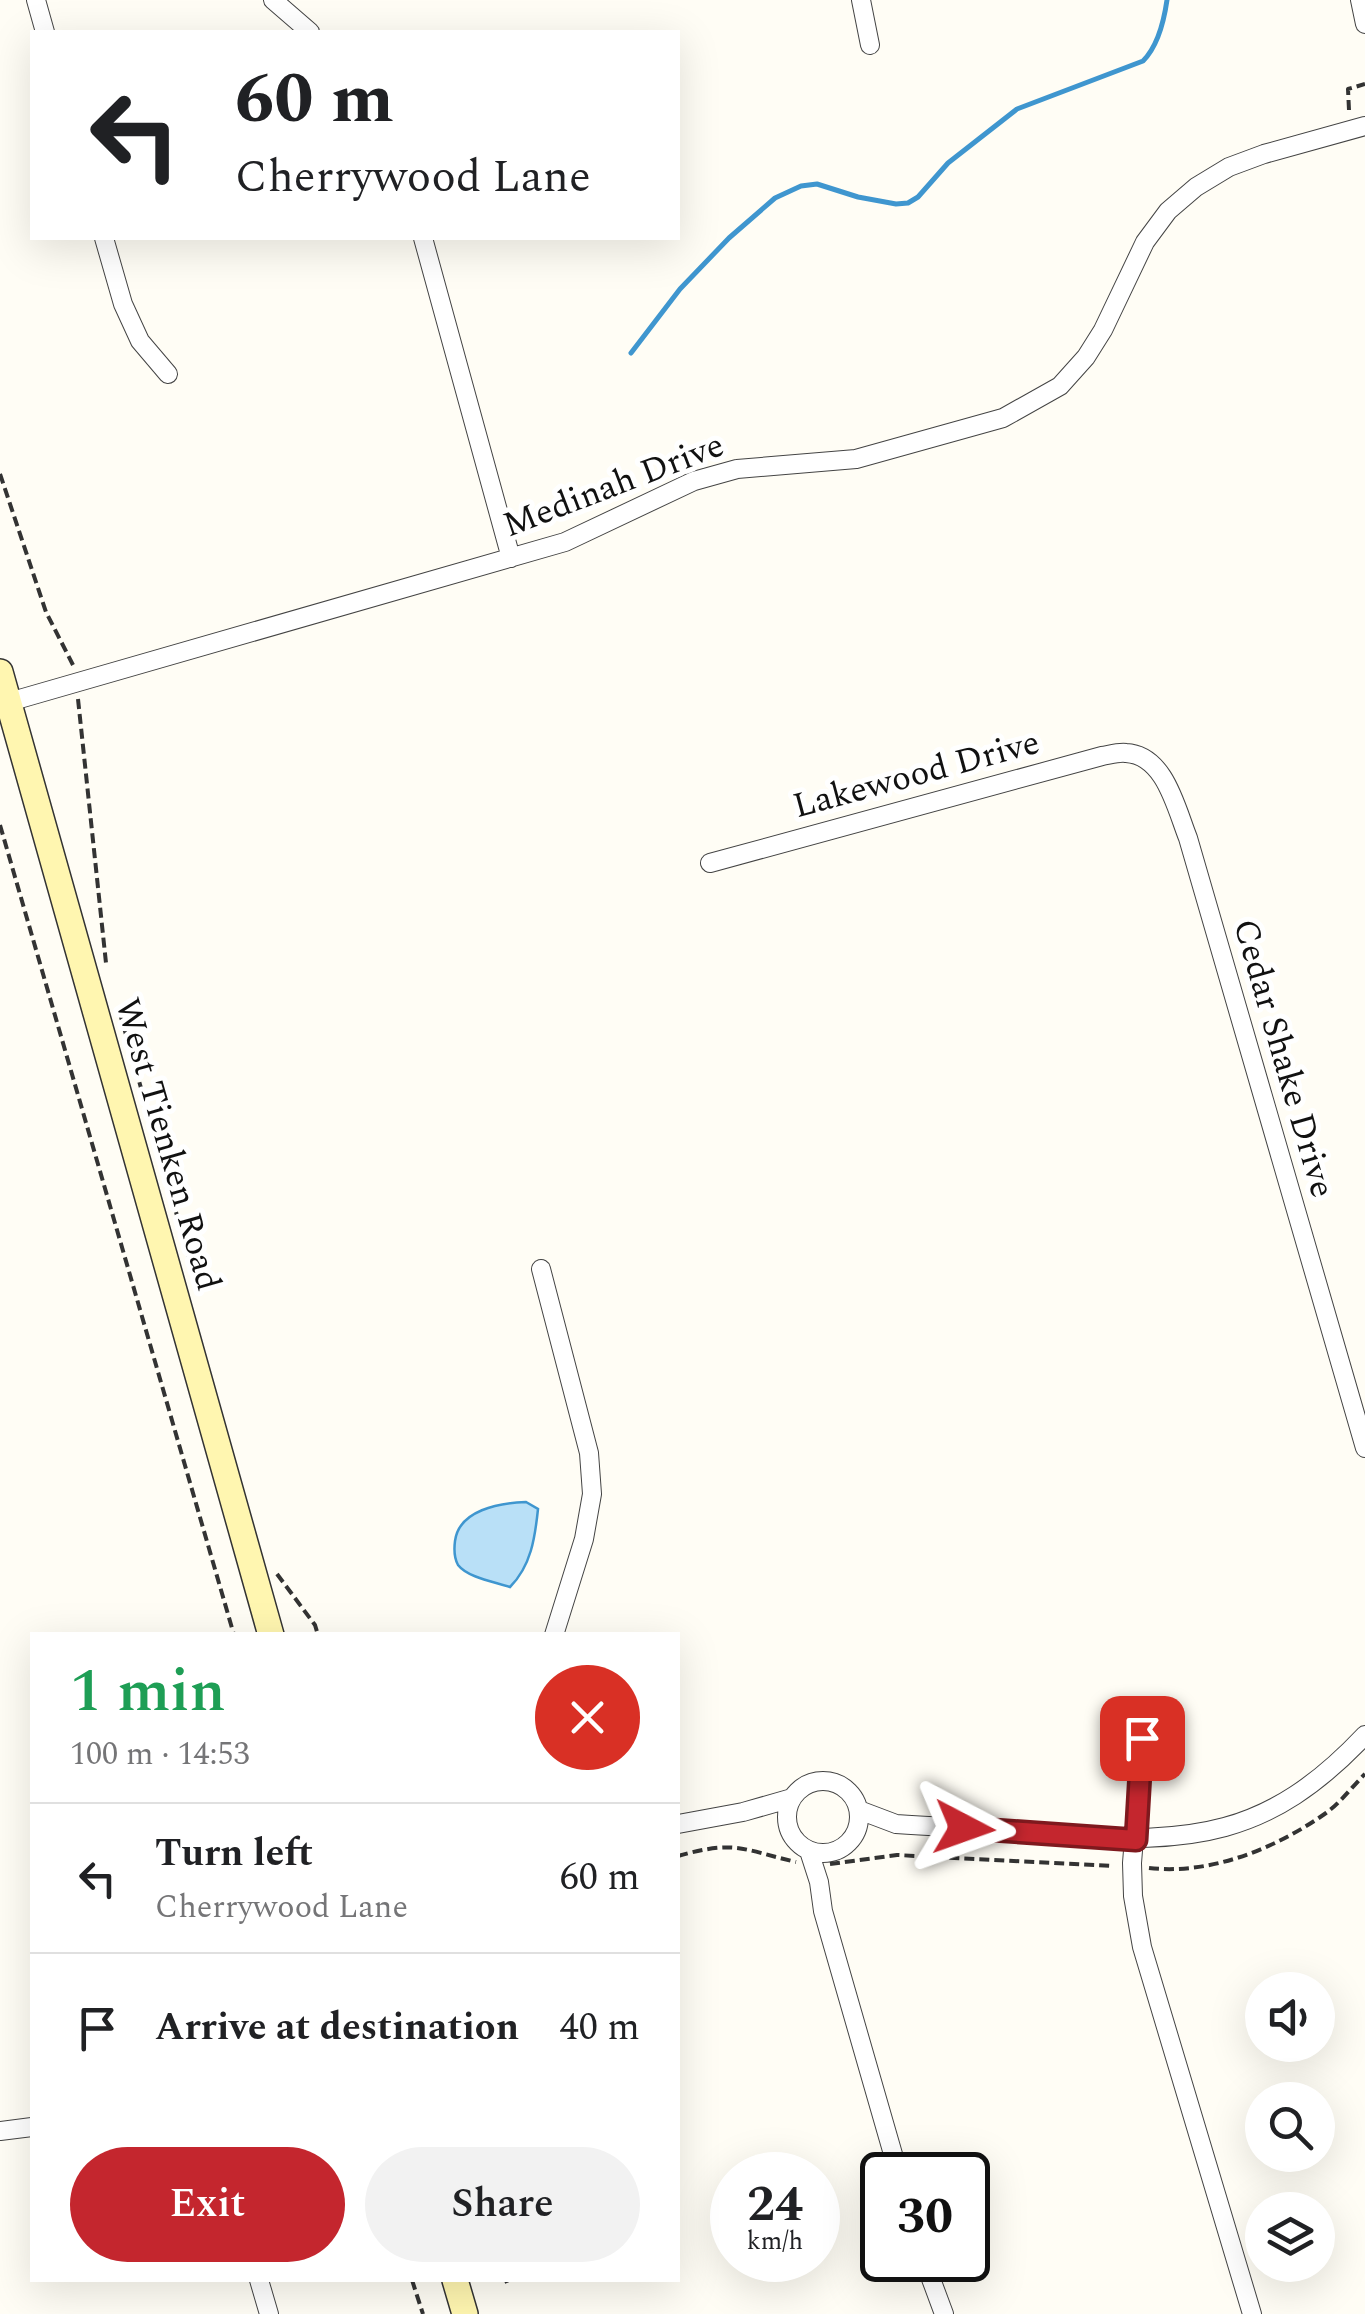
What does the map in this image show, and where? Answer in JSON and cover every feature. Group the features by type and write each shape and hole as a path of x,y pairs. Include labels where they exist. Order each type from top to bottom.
{"street":[{"path":"36,0 45,30"},
{"path":"273,0 308,30"},
{"path":"860,0 870,44"},
{"path":"1360,0 1365,24"},
{"name":"Medinah Drive","path":"9,702 511,558 590,532 694,481 737,469 892,451 1002,418 1060,386 1086,357 1103,330 1144,242 1182,199 1228,167 1359,128"},
{"path":"105,240 128,317 140,341 168,374"},
{"path":"424,240 511,558"},
{"name":"West Tienken Road","path":"0,672 269,1632"},
{"name":"Lakewood Drive","path":"710,864 1102,756 1126,752 1139,756"},
{"name":"Cedar Shake Drive","path":"1139,756 1149,760 1163,778 1188,838 1365,1448"},
{"path":"542,1269 589,1453 592,1494 584,1539 555,1632"},
{"path":"680,1824 792,1798 811,1782 836,1782 846,1788 859,1810 896,1824 1136,1840 1195,1835 1256,1816 1311,1784 1365,1737"},
{"path":"1142,1738 1132,1863 1142,1947 1252,2314"},
{"path":"792,1798 788,1808 789,1829 819,1882 823,1911 892,2152"},
{"path":"855,1835 859,1810"},
{"path":"743,1812 789,1829"},
{"path":"819,1882 834,1852 855,1835 896,1824"},
{"path":"804,1857 834,1852"},
{"path":"0,2131 30,2127"},
{"path":"260,2282 269,2314"},
{"path":"456,2282 466,2314"},
{"path":"932,2282 944,2314"}],"path":[{"path":"1359,128 1346,94 1348,88 1365,84"},
{"path":"0,474 46,612 73,662 106,971"},
{"path":"0,825 233,1632"},
{"path":"119,1008 200,1298"},
{"path":"273,1557 278,1576 317,1632"},
{"path":"680,1856 725,1845 804,1857"},
{"path":"413,2282 422,2314"}],"water":[{"path":"526,1502 538,1509 533,1541 523,1570 510,1587 475,1576 458,1565 455,1541 464,1522 482,1510"}],"waterway":[{"path":"631,353 680,289 775,198 801,186 817,184 858,197 908,203 948,163 1017,109 1143,61 1156,41 1167,0"}],"route":[{"path":"964,1828 1136,1840 1142,1738"}]}
